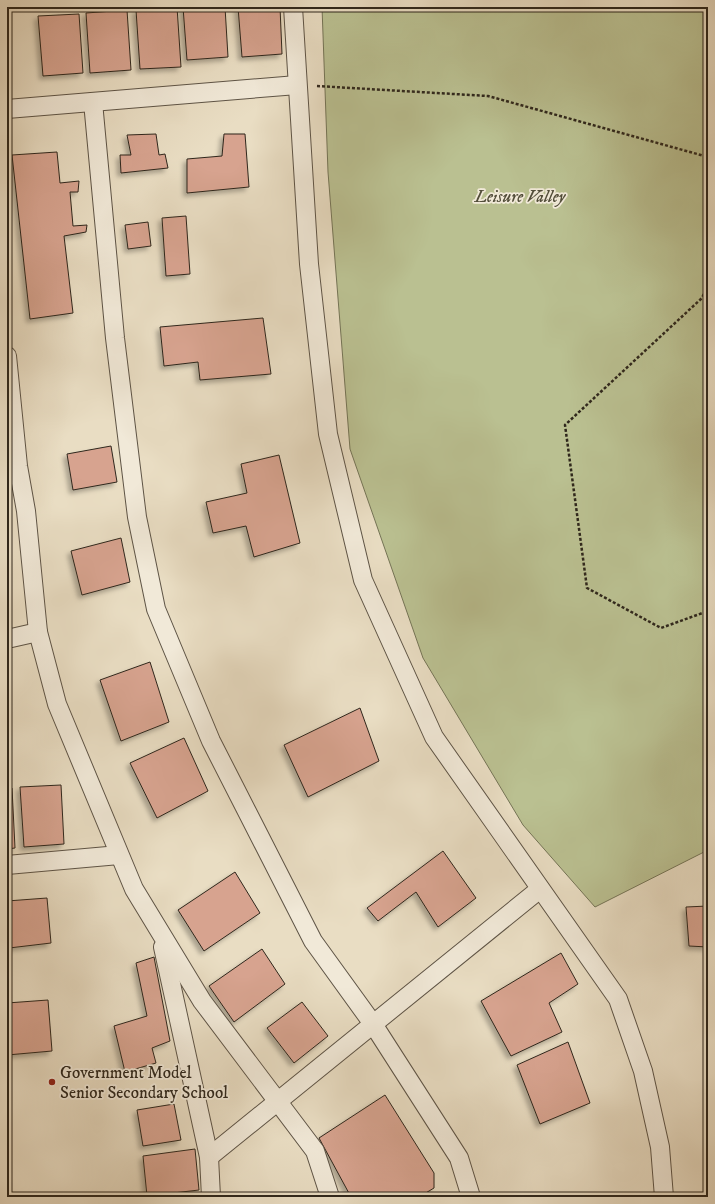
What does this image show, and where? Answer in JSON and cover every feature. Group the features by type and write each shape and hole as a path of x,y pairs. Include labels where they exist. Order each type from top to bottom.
{"street":[{"path":"293,7 309,264 328,434 363,580 434,737 618,999 643,1071 660,1147 664,1197"},
{"path":"7,109 298,85"},
{"path":"93,102 114,338 137,516 156,609 211,741 313,941 373,1024 458,1158 471,1197"},
{"path":"7,356 18,466 26,511 38,632 58,704 134,889 202,1000 314,1151 330,1197"},
{"path":"7,639 38,632"},
{"path":"7,865 119,855"},
{"path":"209,1157 540,889"},
{"path":"160,933 209,1157 211,1197"}],"path":[{"path":"298,85 488,96 708,157"},
{"path":"708,285 702,298 565,425 587,588 661,628 708,610"}],"green space":[{"name":"Leisure Valley","path":"322,7 708,7 708,850 595,907 523,825 423,658 350,449 328,172"}],"building":[{"path":"177,7 181,67 140,69 136,10"},
{"path":"183,7 225,7 228,57 187,60"},
{"path":"238,7 280,7 282,54 242,57"},
{"path":"127,10 131,70 90,73 86,13"},
{"path":"79,14 83,73 43,76 38,16"},
{"path":"156,134 159,155 165,154 168,168 121,173 120,155 131,155 127,135"},
{"path":"224,134 245,134 249,187 187,193 187,159 222,156"},
{"path":"57,152 60,183 79,181 78,192 70,192 73,226 87,225 86,232 64,236 73,313 30,319 12,155"},
{"path":"186,216 190,274 166,276 162,218"},
{"path":"148,222 151,246 128,249 125,225"},
{"path":"263,318 271,374 200,380 198,362 164,366 160,327"},
{"path":"111,446 117,482 73,490 67,454"},
{"path":"279,455 300,543 254,557 246,526 213,533 206,502 247,493 241,464"},
{"path":"121,538 130,582 82,595 71,551"},
{"path":"150,662 169,722 121,741 100,680"},
{"path":"360,708 379,761 308,797 284,745"},
{"path":"184,738 208,791 157,818 130,763"},
{"path":"61,785 64,844 24,847 20,787"},
{"path":"12,788 15,848 7,849 7,789"},
{"path":"443,851 476,898 438,927 416,892 378,921 367,908"},
{"path":"235,872 260,913 204,951 178,910"},
{"path":"47,898 51,943 9,948 7,932 7,901"},
{"path":"708,906 708,947 689,946 686,907"},
{"path":"262,949 285,984 234,1022 209,986"},
{"path":"561,953 578,984 549,1003 562,1032 511,1056 481,1001"},
{"path":"154,957 170,1041 152,1048 156,1063 125,1072 114,1026 147,1016 136,963"},
{"path":"48,1000 52,1051 7,1055 7,1003"},
{"path":"302,1002 328,1036 294,1063 267,1028"},
{"path":"568,1042 590,1103 540,1124 517,1065"},
{"path":"385,1095 434,1173 434,1188 419,1197 351,1197 319,1138"},
{"path":"174,1104 181,1140 143,1146 137,1110"},
{"path":"195,1149 199,1190 147,1196 143,1156"}],"place":[{"name":"Government Model Senior Secondary School","path":"52,1082"}]}
